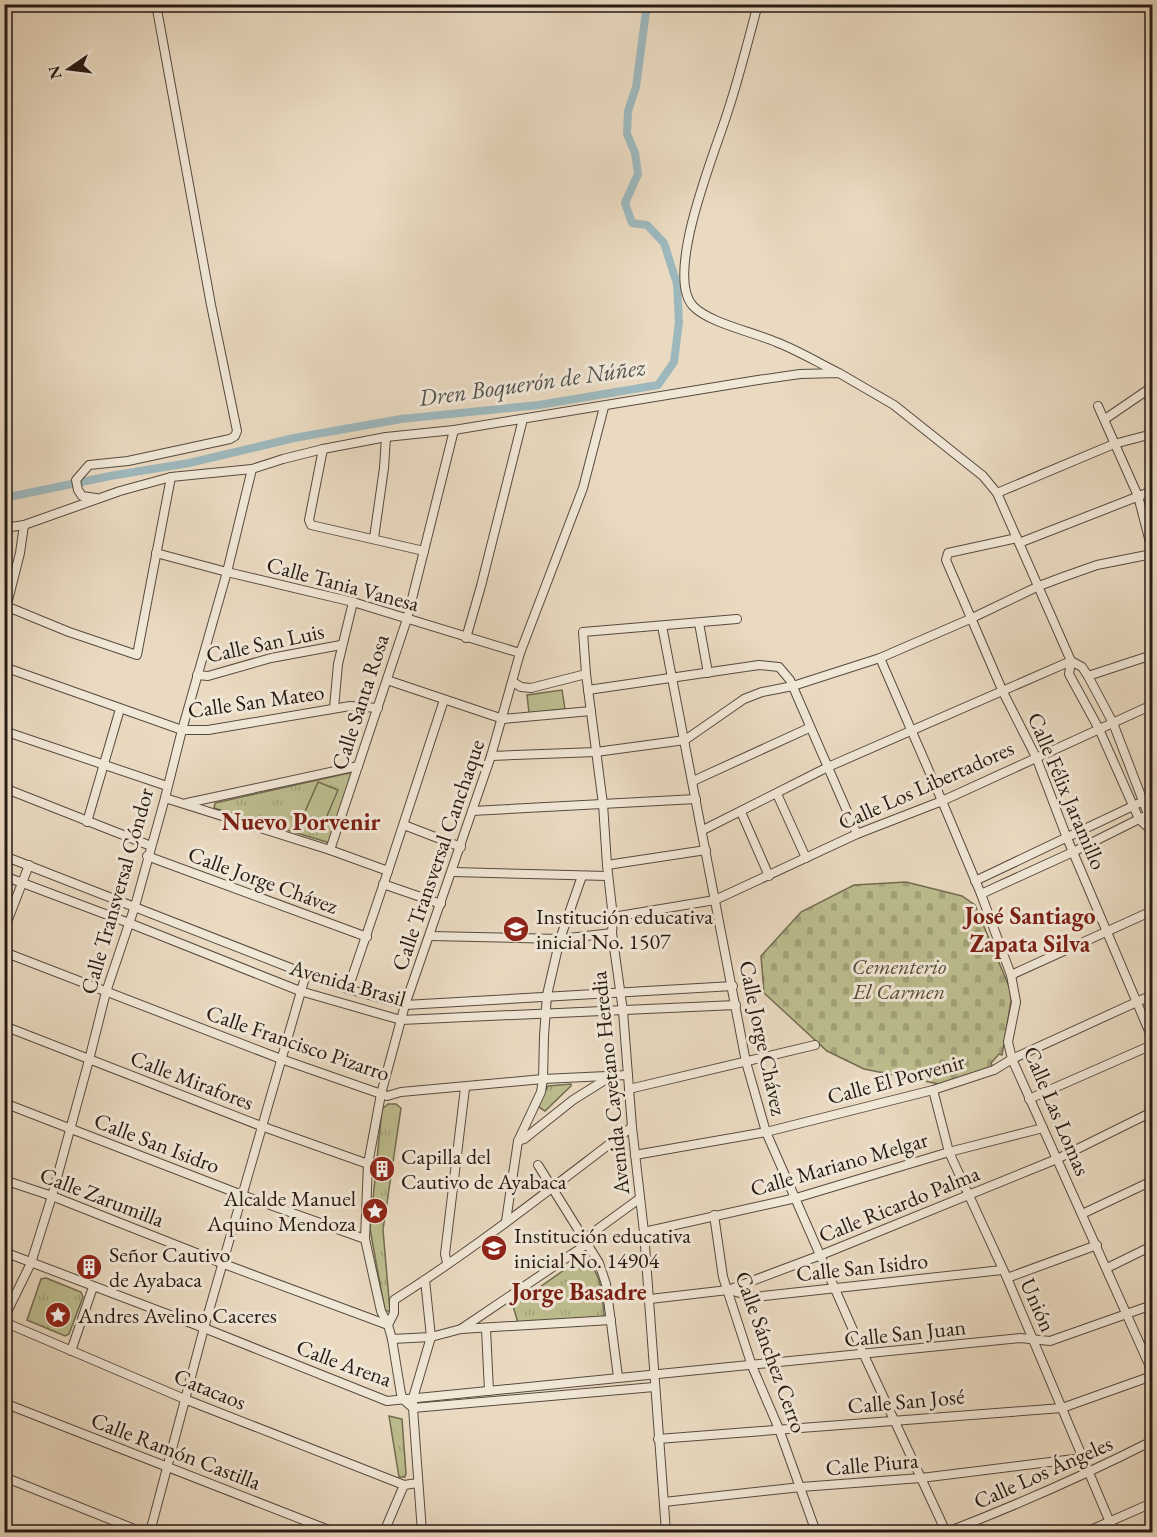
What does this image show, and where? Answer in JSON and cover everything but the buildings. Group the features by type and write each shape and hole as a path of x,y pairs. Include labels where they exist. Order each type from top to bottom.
{"street":[{"path":"100,498 82,496 78,490 76,480 89,465 128,461 230,439 237,431 211,304 156,4"},
{"path":"758,4 728,112 691,226 684,289 692,306 710,319 779,343 894,405 983,476 998,493 1071,661 1069,674 1099,729 1132,806 1139,819 1151,832"},
{"path":"4,528 24,525 100,498 171,477 252,469 322,449 386,437 454,430 800,374 838,373"},
{"path":"1105,419 1152,387"},
{"path":"491,756 596,752 685,740 744,699 880,658 1039,586 1097,565 1152,552 1138,496 1098,406"},
{"name":"Calle Transversal Canchaque","path":"404,1400 399,1387 392,1339 381,1311 365,1239 368,1164 381,1094 405,1005 431,936 491,756 520,653 583,488 604,407"},
{"path":"466,638 524,419"},
{"name":"Calle Santa Rosa","path":"330,850 407,619 454,430"},
{"path":"998,493 1114,444 1152,434"},
{"path":"374,538 386,437"},
{"path":"322,449 310,524 424,551"},
{"name":"Calle Transversal Cóndor","path":"4,1320 31,1263 52,1196 106,992 135,906 147,856 165,798 227,572 252,469"},
{"path":"8,607 69,632 137,655 171,477"},
{"path":"1018,540 1152,491"},
{"path":"4,616 8,607 24,525"},
{"name":"Calle Félix Jaramillo","path":"1018,540 948,553 946,560 1003,692 1036,757 1067,838 1152,1038"},
{"name":"Calle Tania Vanesa","path":"156,553 353,602 520,653"},
{"path":"334,708 334,688 353,602"},
{"path":"662,626 737,620"},
{"path":"699,623 708,673"},
{"name":"Avenida Cayetano Heredia","path":"662,626 583,632 586,674 603,804 606,865 613,917 612,933 623,1011 632,1127 644,1232 666,1533"},
{"name":"Calle Jorge Chávez","path":"662,626 746,1062 766,1132 864,1355 946,1533"},
{"name":"Calle San Luis","path":"197,675 208,676 271,658 342,645"},
{"path":"1088,676 1152,655"},
{"name":"Calle Las Lomas","path":"880,658 913,730 981,894 1011,975 1016,1002 1008,1042 1012,1059 1152,1371"},
{"path":"1071,661 1082,668 1088,676 1113,723 1143,802 1150,813 1151,832"},
{"path":"703,830 828,767 1071,661"},
{"path":"588,690 759,665 773,665 784,670 857,834"},
{"name":"Calle San Mateo","path":"4,667 182,730 208,730 359,705 378,708"},
{"path":"513,682 521,687 531,688 586,674"},
{"path":"387,680 503,719 591,711"},
{"path":"348,989 444,700"},
{"name":"Calle Los Libertadores","path":"613,917 715,900 857,834 942,801 1152,705"},
{"path":"87,822 120,709"},
{"path":"693,781 809,728"},
{"path":"4,731 167,786"},
{"path":"185,803 358,766"},
{"path":"4,788 151,846"},
{"path":"777,794 806,858"},
{"path":"975,881 1152,797"},
{"path":"165,798 330,850 388,872"},
{"path":"472,811 696,799"},
{"path":"741,812 769,876"},
{"path":"981,894 1073,852 1150,813"},
{"path":"404,825 461,847"},
{"path":"606,865 706,850"},
{"name":"Avenida Brasil","path":"4,856 306,974 405,1005 733,986"},
{"name":"Calle Jorge Chávez","path":"147,856 367,937"},
{"path":"4,930 29,865"},
{"path":"453,872 608,876"},
{"name":"Avenida Brasil","path":"4,876 300,991 401,1020 736,1005"},
{"path":"506,1221 518,1141 541,1092 547,995 560,939 582,876"},
{"path":"384,884 441,904"},
{"path":"1011,975 1152,911"},
{"path":"431,936 560,939 612,933"},
{"name":"Calle Francisco Pizarro","path":"4,952 281,1059 387,1096 401,1092 465,1088 543,1079 628,1075"},
{"path":"150,1533 187,1400 204,1328 306,974"},
{"name":"Calle El Porvenir","path":"635,1155 766,1132 933,1090 994,1070 1012,1059 1152,995"},
{"name":"Calle Mirafores","path":"4,1026 261,1126 368,1164"},
{"path":"629,1089 815,1045"},
{"path":"1029,1099 1152,1045"},
{"path":"518,1141 524,1139 573,1100 609,1077"},
{"path":"447,1263 445,1254 465,1088"},
{"name":"Unión","path":"933,1090 949,1152 1007,1278 1114,1533"},
{"name":"Calle San Isidro","path":"4,1103 69,1130 365,1239"},
{"name":"Calle Ricardo Palma","path":"650,1299 728,1290 822,1256 1056,1159 1152,1112"},
{"path":"388,1325 394,1314 394,1300 425,1280 632,1127"},
{"name":"Calle Mariano Melgar","path":"644,1232 796,1198 949,1152 1042,1128"},
{"path":"538,1165 599,1263 606,1284 618,1377"},
{"name":"Calle Zarumilla","path":"4,1180 52,1196 224,1264 388,1325"},
{"path":"1082,1214 1152,1181"},
{"path":"461,1329 585,1242 639,1199"},
{"name":"Calle Sánchez Cerro","path":"714,1215 723,1276 752,1366 779,1429 816,1533"},
{"path":"1007,1278 1097,1245"},
{"path":"1107,1268 1152,1246"},
{"name":"Calle Arena","path":"4,1252 387,1401 404,1400"},
{"name":"Calle San Isidro","path":"728,1290 754,1297 1002,1270"},
{"path":"422,1533 413,1398 431,1337 425,1280"},
{"path":"71,1351 93,1287"},
{"name":"Calle San Juan","path":"404,1400 1020,1338 1050,1341 1152,1305"},
{"name":"Catacaos","path":"4,1320 187,1400 404,1485"},
{"path":"392,1339 431,1337 461,1329 610,1320"},
{"path":"486,1329 489,1391"},
{"name":"Calle San José","path":"658,1439 1062,1408 1152,1376"},
{"path":"404,1400 413,1408 654,1387"},
{"name":"Calle Ramón Castilla","path":"4,1403 334,1533"},
{"name":"Calle Los Ángeles","path":"946,1533 1088,1474 1152,1441"},
{"name":"Calle Piura","path":"664,1502 801,1487 921,1478 1082,1458"},
{"path":"4,1477 142,1533"},
{"path":"384,1533 404,1485 418,1482"},
{"path":"1086,1533 1152,1503"}],"green space":[{"path":"562,690 565,709 529,713 527,695"},
{"path":"353,772 330,843 214,808 215,803"},
{"path":"318,782 338,790 324,823 304,814"},
{"name":"Cementerio El Carmen","path":"906,882 962,896 975,905 1010,989 1011,1001 1002,1055 999,1054 991,1063 993,1067 939,1084 864,1069 827,1051 764,993 761,956 801,912 854,885"},
{"path":"571,1084 545,1111 537,1106 548,1086"},
{"path":"388,1104 396,1104 401,1108 383,1230 390,1311 385,1311 370,1229 382,1109"},
{"path":"581,1258 593,1268 600,1282 604,1315 598,1320 518,1323 513,1306"},
{"path":"46,1278 81,1292 83,1297 69,1334 65,1336 27,1320 41,1279"},
{"path":"389,1416 402,1419 405,1477 399,1477"}],"waterway":[{"name":"Dren Boquerón de Núñez","path":"4,498 110,476 189,463 294,438 401,419 539,405 658,385 674,362 679,322 677,284 664,243 647,225 632,223 625,203 638,174 635,153 627,134 628,111 636,87 647,4"}],"place":[{"name":"Institución educativa inicial No. 1507","path":"516,929"},
{"name":"Capilla del Cautivo de Ayabaca","path":"382,1169"},
{"name":"Alcalde Manuel Aquino Mendoza","path":"375,1211"},
{"name":"Institución educativa inicial No. 14904","path":"494,1248"},
{"name":"Señor Cautivo de Ayabaca","path":"89,1267"},
{"name":"Andres Avelino Caceres","path":"58,1315"}],"district":[{"name":"Nuevo Porvenir","path":"301,821"},
{"name":"José Santiago Zapata Silva","path":"1030,929"},
{"name":"Jorge Basadre","path":"579,1291"}]}
